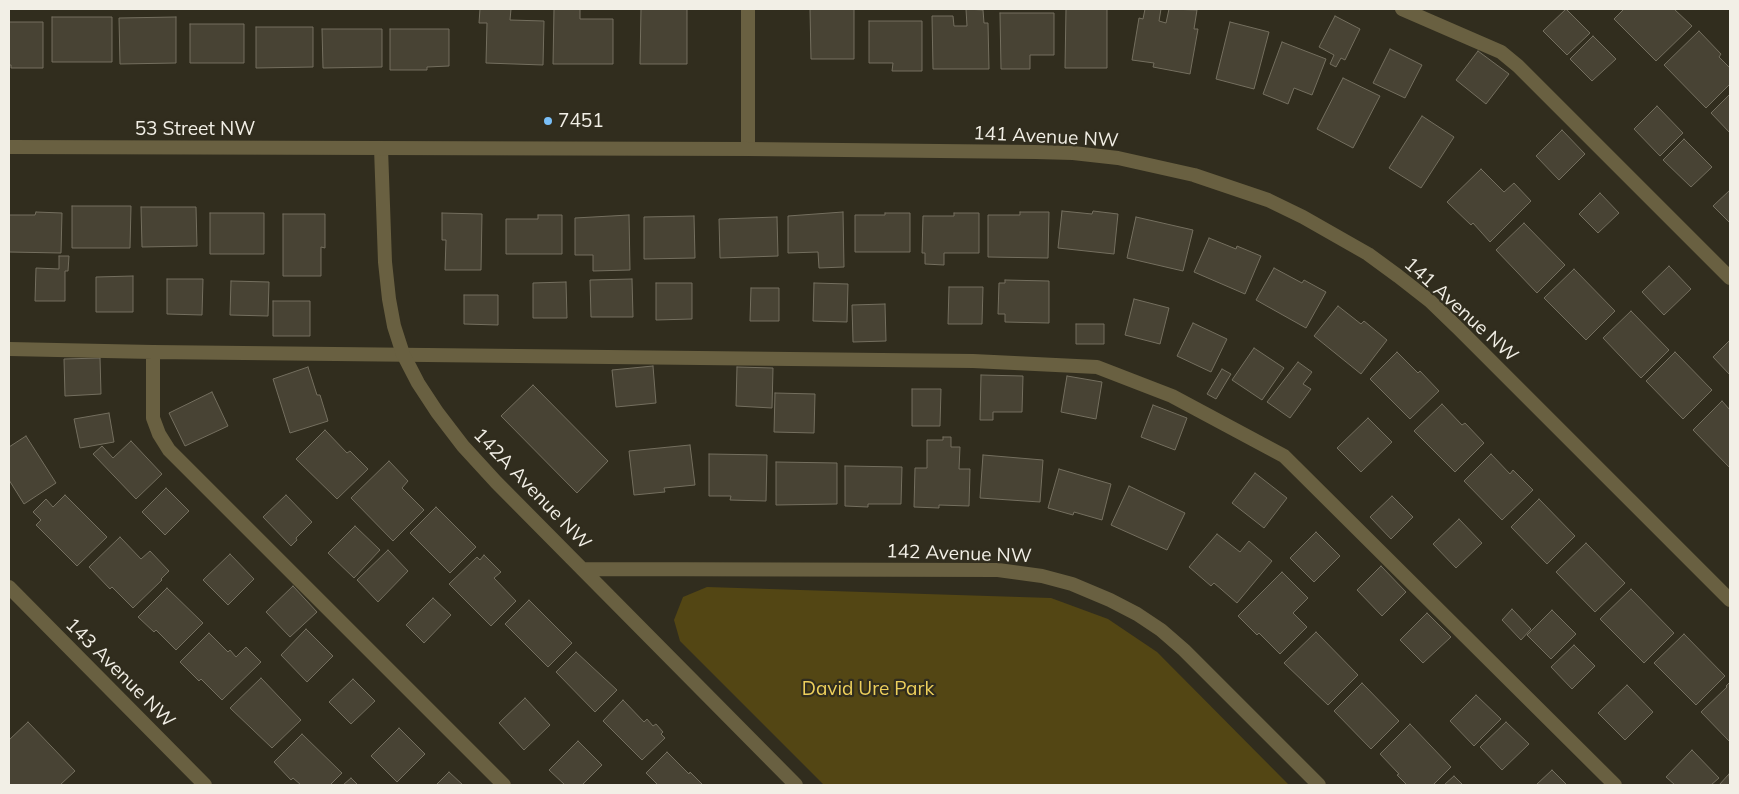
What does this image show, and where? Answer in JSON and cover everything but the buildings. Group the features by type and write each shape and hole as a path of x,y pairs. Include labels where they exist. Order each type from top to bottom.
{"street":[{"path":"748,9 748,149"},
{"path":"1402,9 1501,52 1518,66 1730,278"},
{"name":"53 Street NW","path":"9,147 381,148"},
{"name":"141 Avenue NW","path":"381,148 748,149 1072,153 1118,158 1194,175 1268,200 1303,217 1368,254 1430,301 1730,600"},
{"name":"142A Avenue NW","path":"381,148 385,262 394,326 403,354 418,383 437,412 496,482 796,785"},
{"path":"9,349 973,361 1097,367 1172,396 1284,456 1615,785"},
{"path":"153,352 153,418 159,434 169,450 504,785"},
{"name":"142 Avenue NW","path":"582,569 998,570 1042,576 1072,584 1110,600 1162,630 1319,785"},
{"name":"143 Avenue NW","path":"9,587 205,785"}],"green space":[{"name":"David Ure Park","path":"707,587 1051,598 1108,619 1157,652 1289,785 824,785 680,641 674,620 683,597"}],"place":[{"name":"7451","path":"548,121"}]}
